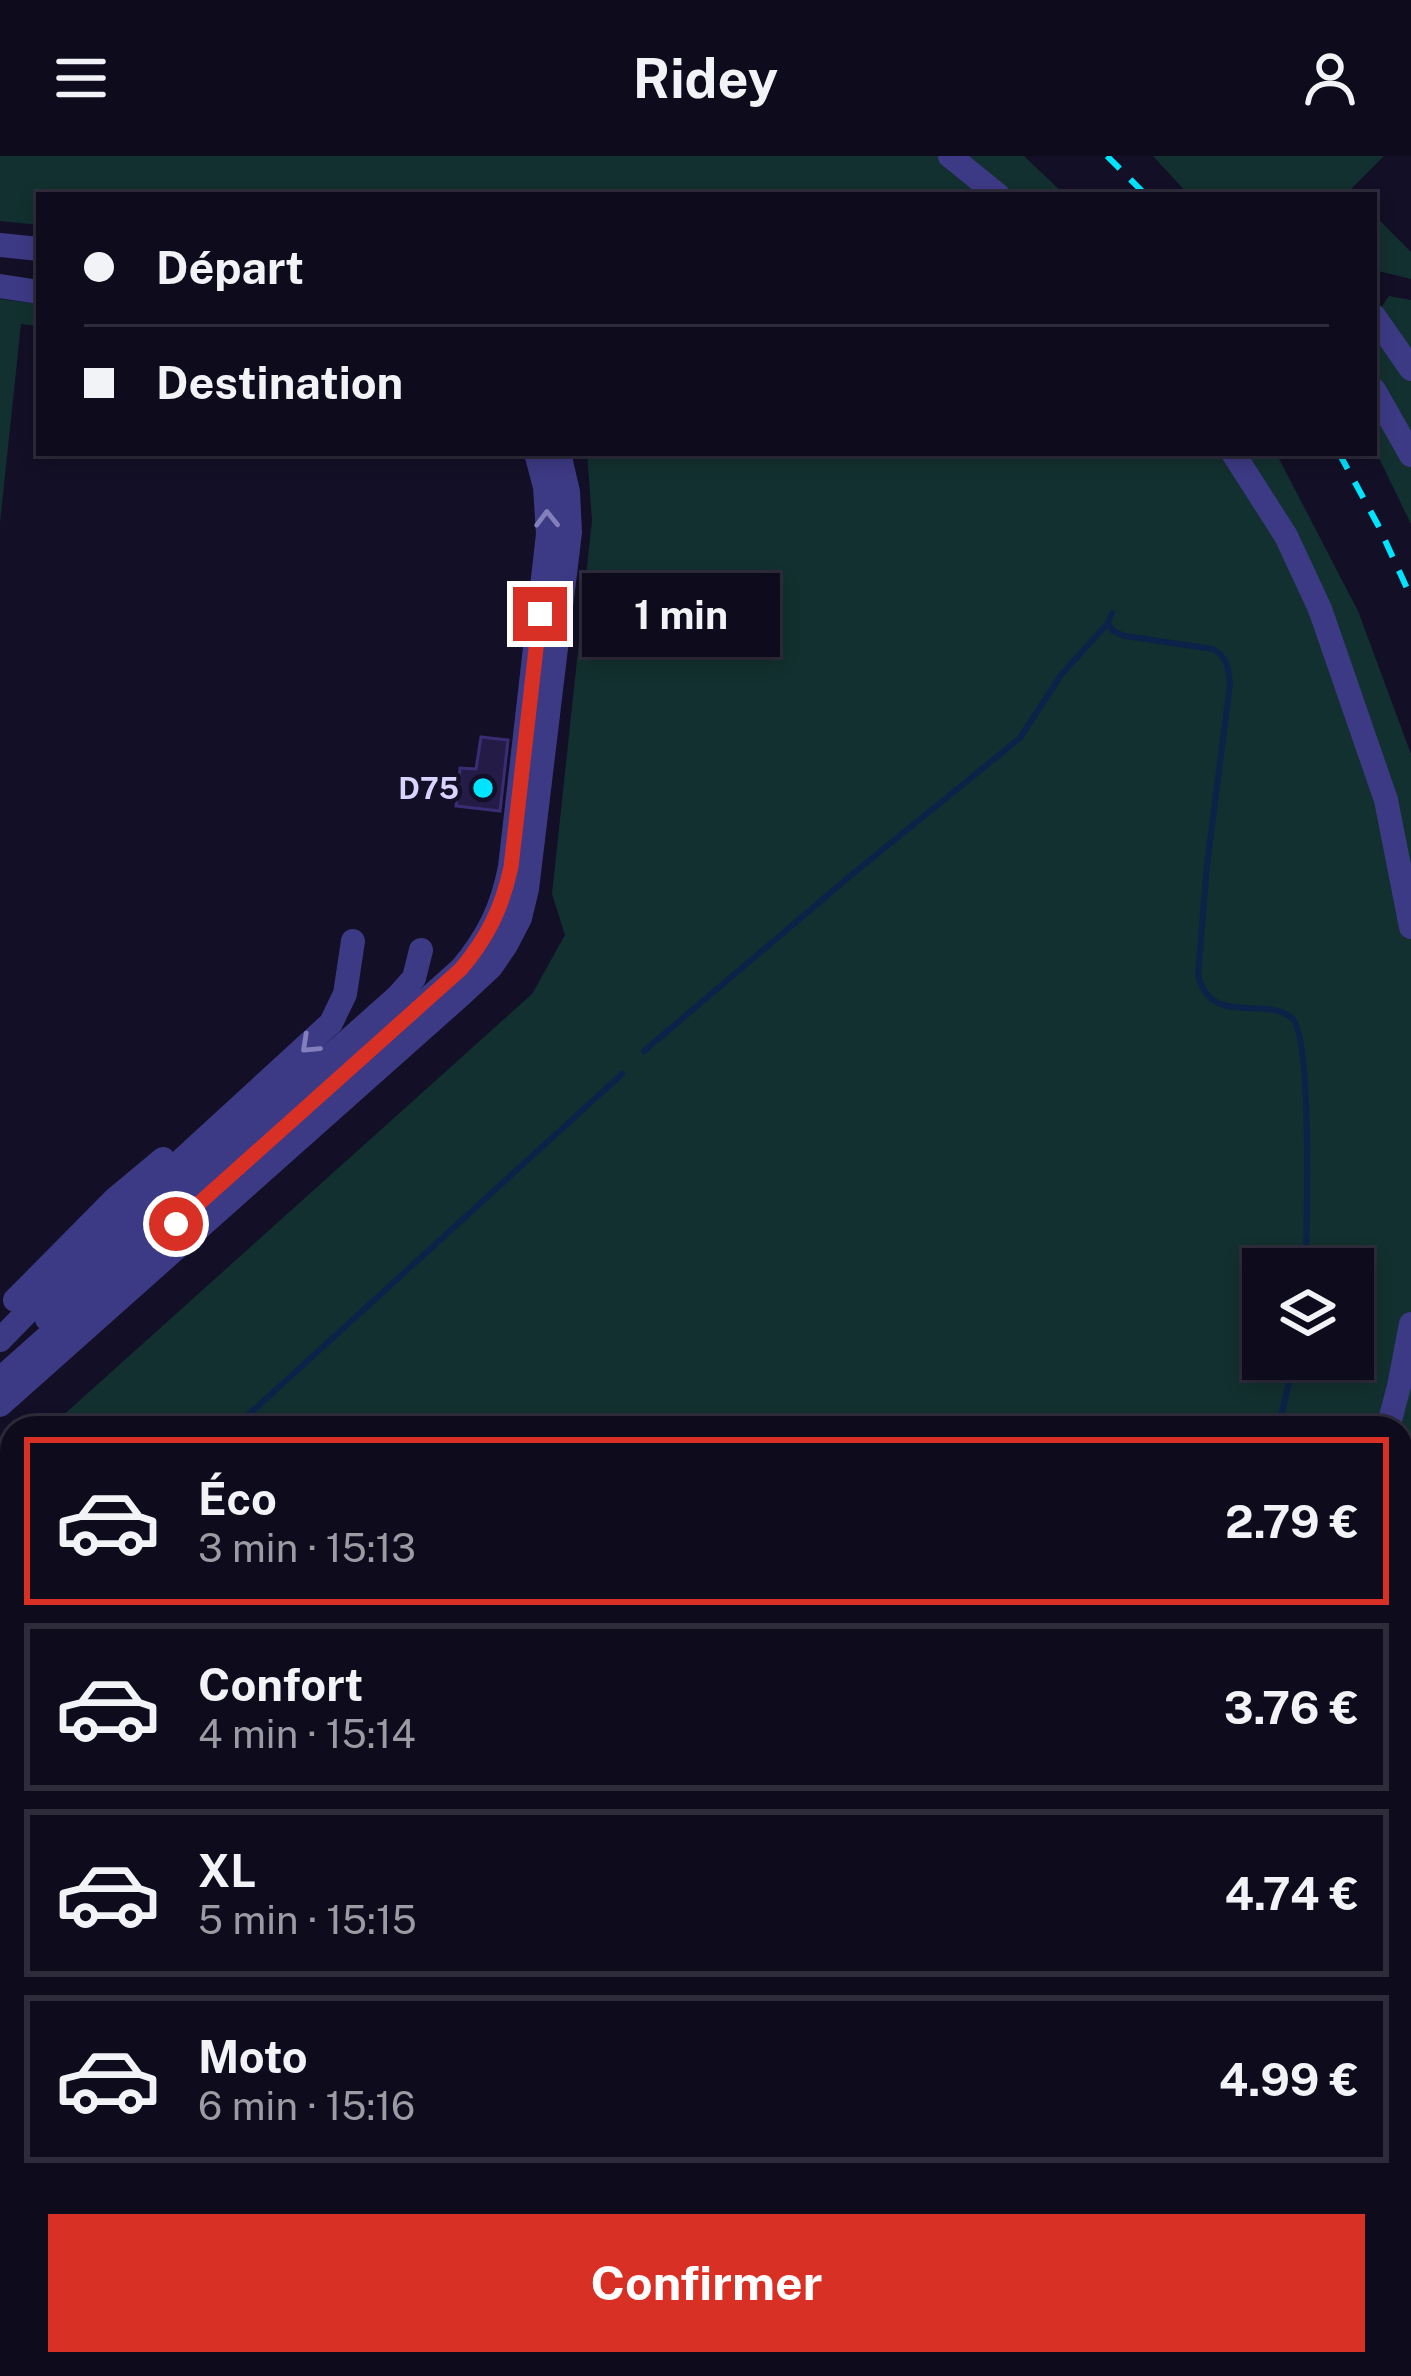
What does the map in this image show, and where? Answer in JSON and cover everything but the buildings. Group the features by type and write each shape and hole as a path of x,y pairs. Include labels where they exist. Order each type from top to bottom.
{"street":[{"path":"950,156 994,192"},
{"path":"0,244 36,249"},
{"path":"0,276 36,282"},
{"path":"0,286 36,292"},
{"path":"1377,320 1411,369"},
{"path":"1377,395 1411,455"},
{"path":"0,1379 469,960 495,921 511,867 548,533 545,487 537,456"},
{"path":"0,1405 462,994 506,945 520,918 532,858 570,532 560,456"},
{"path":"1235,456 1286,536 1320,609 1385,800 1411,927"},
{"path":"0,1340 85,1252 331,1023 345,994 353,941"},
{"path":"0,1369 100,1265 414,978 421,950"},
{"path":"295,1088 349,1054 433,981 469,960"},
{"path":"0,1316 136,1180 212,1131"},
{"path":"1391,1416 1411,1324"}],"green space":[{"path":"0,156 1024,156 1062,192 36,192 36,225 0,221"},
{"path":"1153,156 1384,156 1352,192 1186,192"},
{"path":"1377,218 1411,252 1411,279 1377,271"},
{"path":"1389,296 1411,300 1411,524 1377,454 1377,314"},
{"path":"0,299 36,304 36,326 21,324 0,523"},
{"path":"587,456 1278,456 1358,611 1411,754 1411,1416 62,1416 532,994 565,935 552,894 592,520"}],"waterway":[{"path":"644,1051 1020,738 1061,675 1112,613"},
{"path":"1108,623 1125,636 1213,649 1226,664 1230,684 1198,975 1214,1001 1281,1012 1292,1018 1299,1032 1306,1096 1306,1248"},
{"path":"247,1416 622,1074"},
{"path":"1281,1416 1290,1380"}],"railway":[{"path":"1107,156 1143,192"},
{"path":"1341,456 1411,597"}],"place":[{"name":"D75","path":"483,788"}],"route":[{"path":"176,1224 461,969 483,942 504,898 511,867 540,614"}]}
